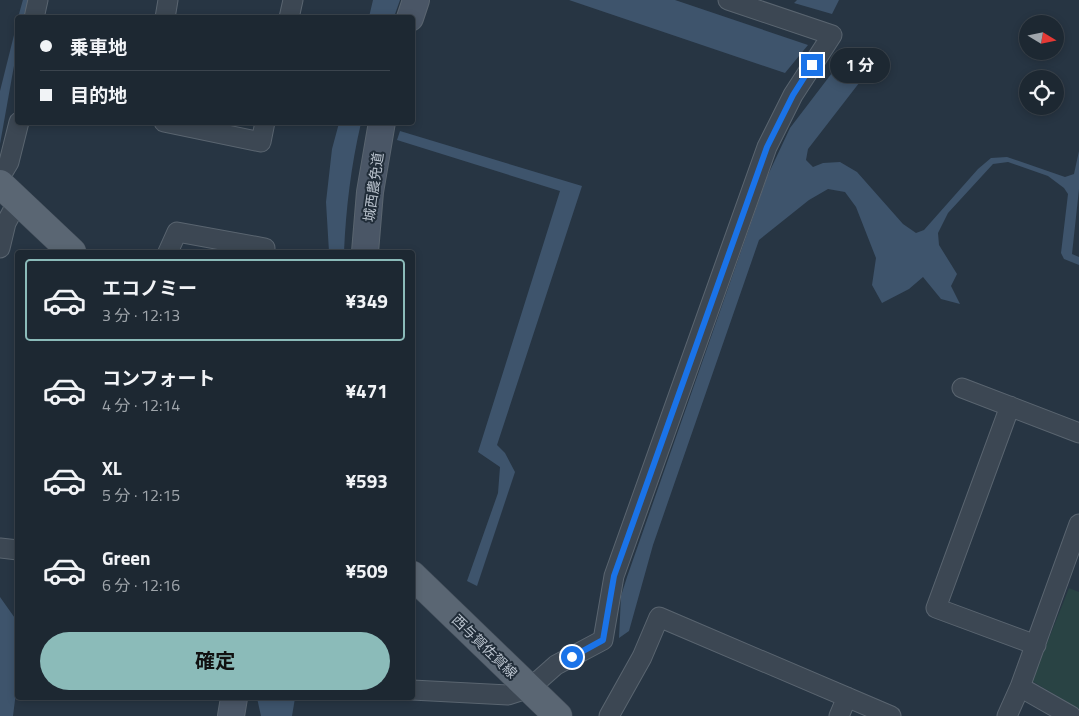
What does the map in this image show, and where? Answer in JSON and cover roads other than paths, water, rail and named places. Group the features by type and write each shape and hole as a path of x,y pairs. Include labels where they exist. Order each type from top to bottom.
{"main road":[{"path":"9,192 70,250"},
{"name":"西与賀佐賀線","path":"415,578 544,706"}],"street":[{"path":"35,15 38,0"},
{"path":"166,15 168,0"},
{"path":"290,15 293,0"},
{"path":"411,15 416,0"},
{"path":"415,690 508,695 544,706 556,665 603,640 614,576 767,147 793,95 832,35 728,0"},
{"path":"0,178 9,162 18,125"},
{"path":"178,125 260,142 264,125"},
{"name":"城西農免道","path":"365,250 370,192 381,125"},
{"path":"0,248 6,223 9,192"},
{"path":"169,250 177,232 265,248"},
{"path":"962,388 1079,433"},
{"path":"1010,406 936,608 1036,645"},
{"path":"1007,716 1020,687 1077,536"},
{"path":"0,548 15,550"},
{"path":"609,716 642,656 659,617 891,716"},
{"path":"1020,687 1071,716"},
{"path":"839,716 847,697"},
{"path":"231,716 234,700"}],"water":[{"path":"373,0 400,0 395,15 369,15"},
{"path":"569,0 675,0 808,45 785,73"},
{"path":"797,0 839,0 832,14 794,3"},
{"path":"15,31 15,60 0,144 0,91"},
{"path":"848,52 873,65 808,149 806,160 813,167 823,163 840,162 857,172 903,224 916,233 924,230 978,169 991,158 1007,157 1065,177 1074,174 1079,151 1079,189 1072,254 1079,257 1079,265 1064,259 1061,253 1068,194 1064,188 1048,176 1008,162 993,164 948,213 938,233 939,245 957,274 951,286 960,304 941,299 923,277 909,289 882,303 872,285 876,258 856,207 845,192 828,189 809,200 759,240 653,545 629,631 619,638 621,596 627,577 767,177 790,128"},
{"path":"338,125 361,125 354,155 344,250 329,250 326,202 332,149"},
{"path":"400,131 582,186 497,445 505,453 515,472 477,586 467,581 498,493 500,467 478,452 560,191 397,140"},
{"path":"0,597 15,618 15,700 13,716 0,716"},
{"path":"257,700 295,700 292,716 261,716"}],"waterway":[{"path":"22,15 26,0"}]}
